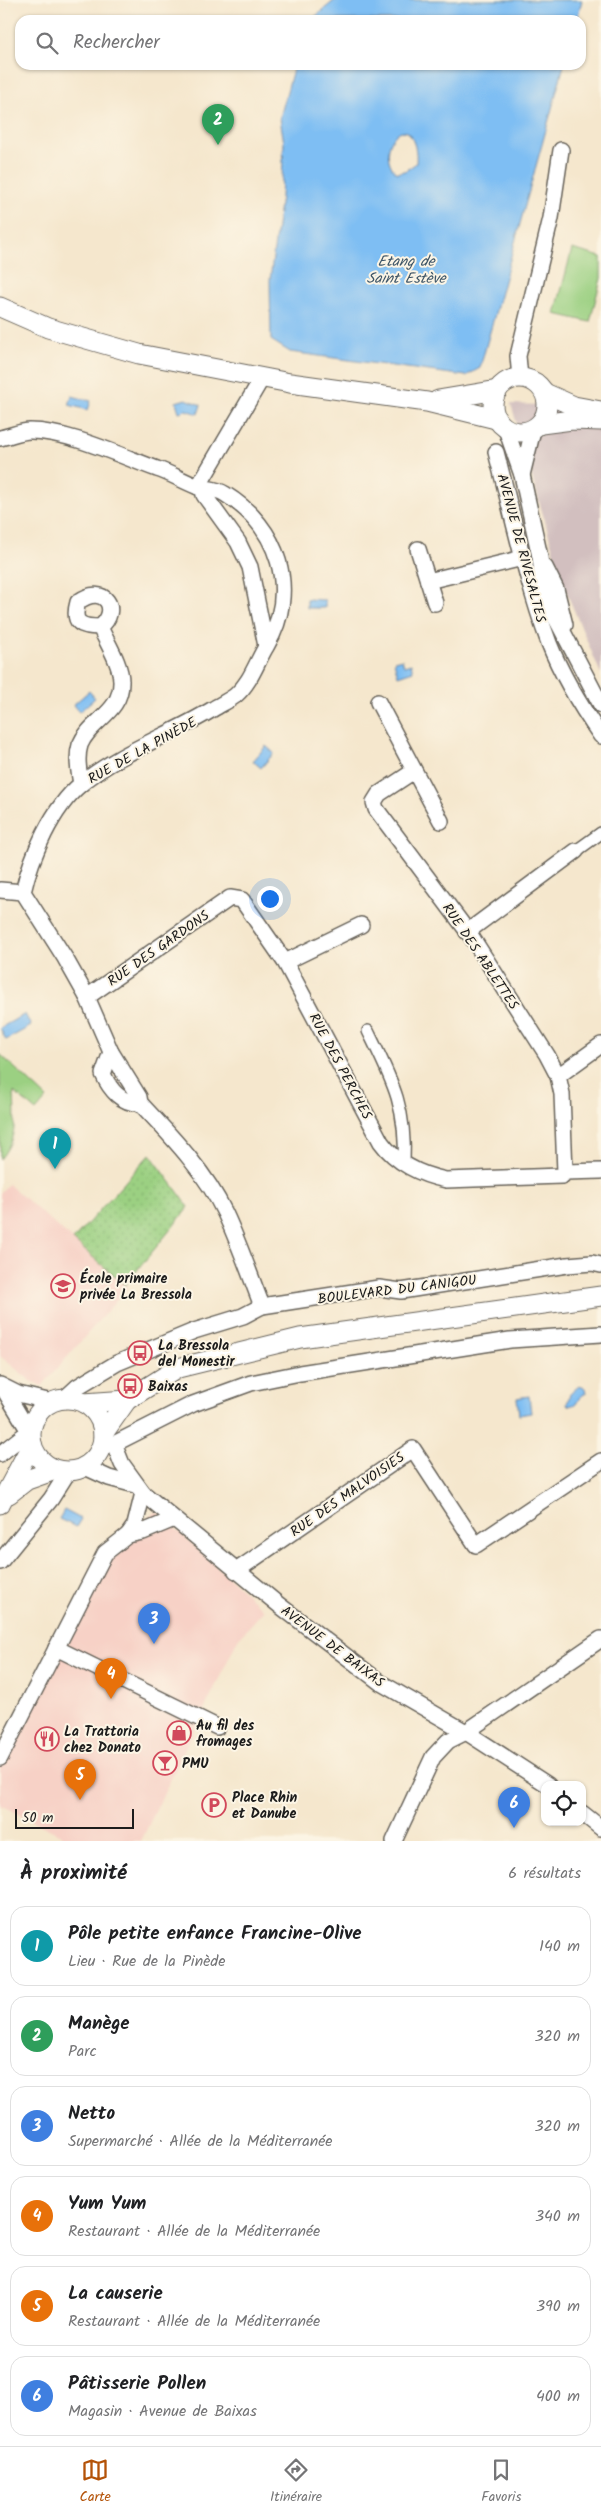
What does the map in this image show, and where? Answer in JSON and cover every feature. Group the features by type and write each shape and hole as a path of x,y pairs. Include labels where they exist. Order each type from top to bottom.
{"street":[{"path":"520,378 518,356 551,218 561,150"},
{"path":"0,307 48,328 140,354 262,378 427,402 501,424 520,433 537,427 572,420 601,421"},
{"path":"262,378 200,487 238,542 250,567 266,646"},
{"path":"501,424 493,404 498,390 508,381 520,378 535,382 545,393 574,406 601,411"},
{"path":"427,402 498,390"},
{"path":"537,427 548,409 545,393"},
{"name":"AVENUE DE RIVESALTES","path":"501,424 522,476 540,557 544,592 549,606 567,636 599,699"},
{"name":"AVENUE DE RIVESALTES","path":"522,476 537,427"},
{"name":"RUE DE LA PINÈDE","path":"0,438 29,431 56,434 161,470 200,487 210,487 225,494 243,508 263,529 278,555 281,573 282,607 274,633 255,669 237,694 197,719 139,749 81,784 65,801 40,843 29,867 23,892"},
{"name":"AVENUE DE RIVESALTES","path":"496,452 523,558 549,643 582,707 601,736"},
{"path":"418,549 435,604"},
{"path":"428,582 523,558"},
{"path":"81,784 78,760 80,745 108,714 119,698 121,680 100,627"},
{"path":"549,643 567,636"},
{"path":"378,702 441,821"},
{"name":"RUE DES ABLETTES","path":"414,771 379,794 374,802 376,809 467,932 547,1055 558,1076 562,1094 565,1172"},
{"path":"467,932 601,833"},
{"path":"0,890 23,892 65,958 87,997 111,1052 139,1097 140,1103 199,1170 224,1211 262,1306"},
{"name":"RUE DES GARDONS","path":"87,997 230,898"},
{"name":"RUE DES PERCHES","path":"230,898 242,900 285,962 381,1142 389,1153 404,1164 433,1178 446,1180 562,1176 565,1172 601,1171"},
{"path":"285,962 361,925"},
{"path":"368,1031 395,1086 401,1107 405,1136 404,1164"},
{"path":"558,1076 601,1045"},
{"path":"111,1052 103,1074 107,1083 121,1098 131,1104 140,1103"},
{"name":"BOULEVARD DU CANIGOU","path":"58,1401 117,1363 194,1331 243,1316 262,1306 379,1288 401,1291 567,1265 592,1263 601,1265"},
{"path":"1,1386 18,1394 58,1401 84,1403 126,1400 178,1368 300,1338 601,1296"},
{"path":"564,1302 601,1303"},
{"path":"107,1439 193,1404 252,1383 300,1373 501,1341 601,1334"},
{"path":"1,1386 31,1438 36,1455 44,1464 70,1470"},
{"path":"2,1501 27,1480 70,1470 94,1460 107,1439 126,1400"},
{"path":"2,1501 31,1438 37,1415 58,1401"},
{"path":"84,1403 98,1416 107,1439"},
{"path":"0,1454 23,1436 31,1438"},
{"name":"AVENUE DE BAIXAS","path":"107,1439 139,1489 236,1571 381,1683 466,1732 542,1781"},
{"name":"RUE DES MALVOISIES","path":"236,1571 413,1449 476,1545 601,1461"},
{"path":"0,1562 51,1499 70,1470"},
{"name":"AVENUE DE BAIXAS","path":"70,1470 109,1478 139,1489"},
{"path":"0,1758 105,1553 128,1535 135,1525 139,1489"},
{"path":"128,1535 143,1532 174,1519"},
{"path":"394,1841 433,1756 448,1741 466,1732 601,1639"},
{"path":"56,1648 217,1727"},
{"path":"586,1815 601,1828"}],"shaded area":[{"path":"511,404 601,407 601,674 563,584"},
{"name":"École primaire privée La Bressola","path":"8,1184 128,1287 42,1386 31,1381 0,1356 0,1193"},
{"path":"156,1511 264,1610 238,1639 141,1841 73,1841 0,1805 0,1762 106,1556"}],"green space":[{"path":"572,249 601,257 601,278 590,322 555,314"},
{"path":"0,1054 47,1098 36,1111 14,1092 15,1119 13,1135 0,1159"},
{"path":"150,1154 189,1207 125,1285 73,1240"}],"water":[{"path":"335,0 582,0 578,15 317,15"},
{"name":"Etang de Saint Estève","path":"293,70 563,70 480,368 466,376 290,352 271,340 270,280 281,196 284,143 280,118","holes":["401,131 408,132 415,147 416,163 407,170 397,173 390,163 388,151 392,140"]},
{"path":"72,396 91,401 88,410 69,405"},
{"path":"186,399 201,405 198,414 186,410 179,412 176,402"},
{"path":"307,599 325,600 325,608 307,608"},
{"path":"402,659 404,666 411,664 413,671 398,676 394,661"},
{"path":"89,691 95,698 79,712 73,705"},
{"path":"266,746 274,753 261,768 253,761"},
{"path":"25,1014 31,1026 6,1040 0,1028"},
{"path":"579,1386 585,1388 586,1393 580,1397 576,1404 569,1406 567,1404 570,1394"},
{"path":"529,1396 531,1413 519,1415 517,1398"},
{"path":"64,1510 81,1519 76,1527 59,1519"}],"place":[{"name":"Manège","path":"218,145"},
{"name":"Pôle petite enfance Francine-Olive","path":"55,1169"},
{"name":"École primaire privée La Bressola","path":"63,1286"},
{"name":"La Bressola del Monestir","path":"140,1353"},
{"name":"Baixas","path":"130,1386"},
{"name":"Netto","path":"154,1644"},
{"name":"Yum Yum","path":"111,1699"},
{"name":"Au fil des fromages","path":"179,1733"},
{"name":"La Trattoria chez Donato","path":"47,1739"},
{"name":"PMU","path":"165,1763"},
{"name":"La causerie","path":"80,1800"},
{"name":"Place Rhin et Danube","path":"214,1805"},
{"name":"Pâtisserie Pollen","path":"514,1828"}]}
